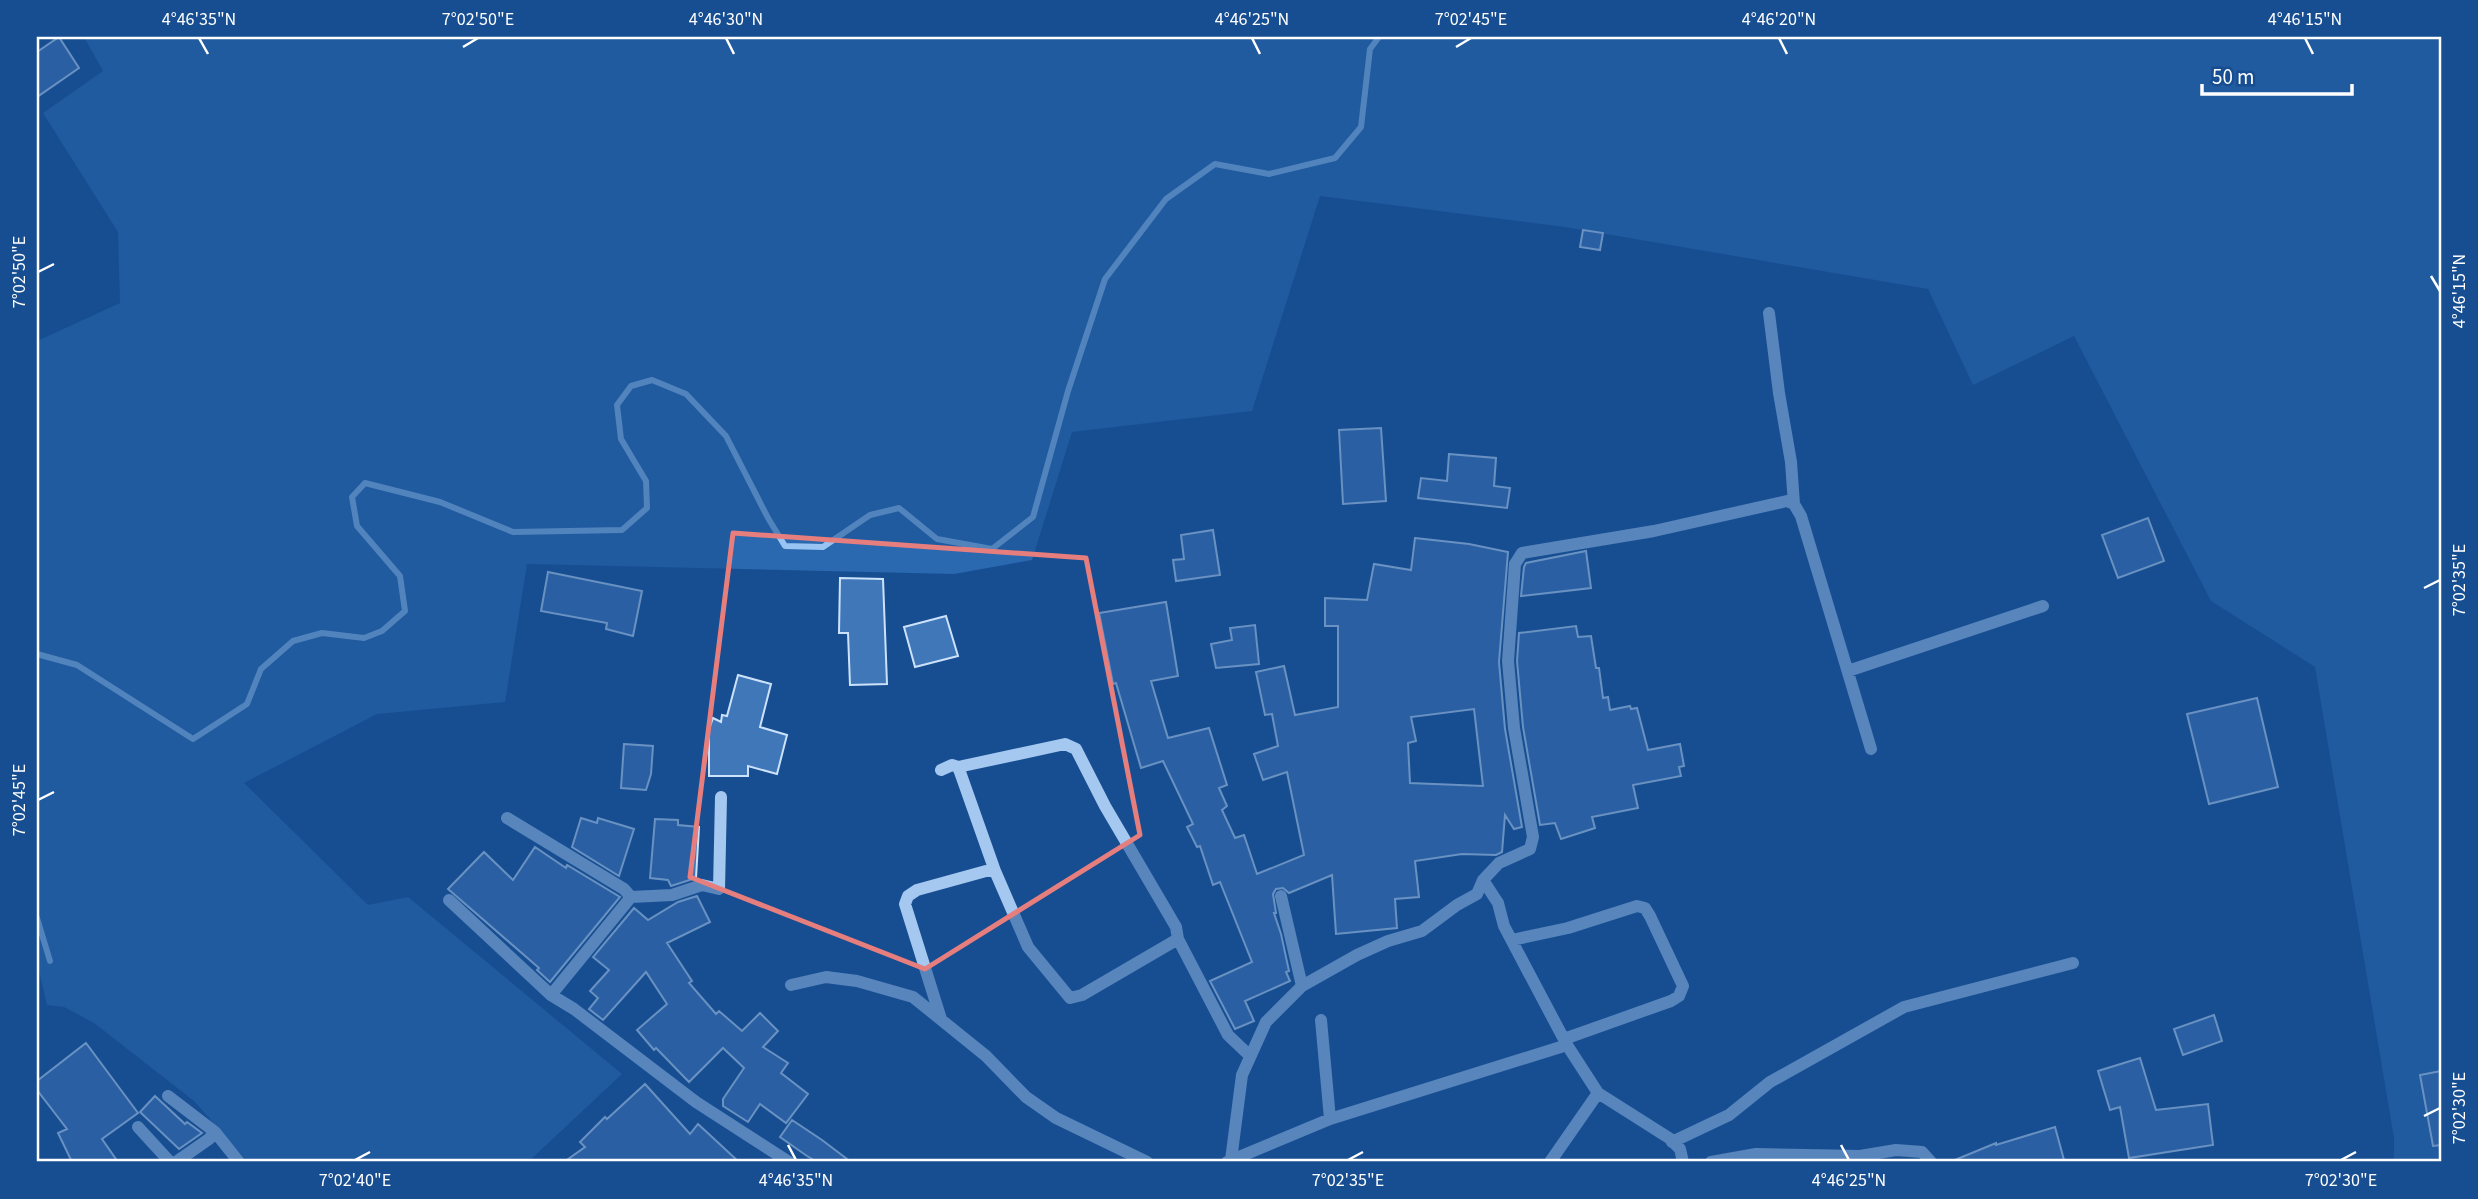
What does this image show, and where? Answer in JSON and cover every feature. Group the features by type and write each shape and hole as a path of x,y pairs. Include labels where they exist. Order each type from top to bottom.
{"street":[{"path":"1769,313 1791,462 1794,504 1801,516 1871,748"},
{"path":"1229,1161 1242,1075 1266,1022 1302,986 1388,941 1422,931 1477,894 1483,880 1499,863 1530,849 1533,837 1514,728 1508,661 1515,564 1522,553 1654,531 1787,501 1794,504"},
{"path":"1848,671 2043,606"},
{"path":"941,769 1065,744 1072,746 1176,927 1178,939 1228,1035 1249,1055"},
{"path":"958,767 995,871 1028,947 1070,998 1082,995 1178,939"},
{"path":"551,995 631,897 672,895 702,886 719,889 721,797"},
{"path":"507,818 624,889 631,897"},
{"path":"941,1019 905,904 908,896 917,890 995,871"},
{"path":"1483,880 1497,903 1504,926 1565,1042 1598,1093 1672,1142 1680,1149 1683,1162"},
{"path":"1281,896 1302,986"},
{"path":"449,900 551,995 574,1009 696,1102 789,1162"},
{"path":"1229,1161 1330,1119 1565,1042 1671,1001 1679,996 1683,986 1645,908 1637,906 1567,928 1512,940"},
{"path":"1672,1142 1729,1115 1770,1082 1904,1007 2073,963"},
{"path":"791,985 826,977 857,981 913,997 986,1056 1026,1097 1056,1118 1147,1162"},
{"path":"1321,1020 1330,1119"},
{"path":"1550,1162 1598,1093"},
{"path":"168,1096 215,1132 239,1162"},
{"path":"138,1127 170,1162"},
{"path":"176,1162 215,1132"},
{"path":"1711,1162 1756,1154 1860,1156 1896,1150 1922,1152 1931,1162"}],"highlighted area":[{"path":"733,533 1086,558 1140,835 925,969 690,877"}],"shaded area":[{"path":"84,37 1378,37 1375,43 1380,37 2441,37 2441,1162 2394,1162 2394,1138 2315,667 2211,601 2074,336 1973,385 1928,289 1565,227 1320,196 1252,411 1072,432 1032,560 954,574 527,564 505,702 377,714 244,783 368,905 408,897 622,1074 528,1162 248,1162 194,1101 94,1023 64,1007 47,1005 37,962 37,341 120,303 118,232 43,113 103,71"}],"building":[{"path":"59,37 79,68 37,97 37,52"},
{"path":"1583,230 1603,233 1600,250 1580,247"},
{"path":"1381,428 1386,501 1343,504 1339,430"},
{"path":"1449,454 1496,458 1494,486 1510,488 1507,508 1418,498 1421,478 1447,481"},
{"path":"2148,518 2164,561 2118,578 2102,535"},
{"path":"1213,530 1220,575 1176,581 1173,560 1184,559 1181,535"},
{"path":"1415,538 1469,544 1508,552 1499,662 1505,729 1522,827 1514,829 1505,815 1502,852 1496,855 1462,854 1415,861 1419,897 1395,899 1397,928 1336,934 1332,875 1289,893 1283,888 1276,889 1273,894 1274,913 1290,981 1245,1001 1254,1021 1235,1029 1210,981 1252,962 1220,882 1213,885 1200,846 1197,847 1187,827 1193,824 1163,761 1141,768 1116,683 1113,684 1099,613 1166,602 1178,676 1151,681 1168,738 1209,728 1227,785 1219,788 1227,806 1222,810 1235,838 1244,835 1257,874 1304,855 1287,772 1263,780 1254,754 1278,746 1272,714 1265,715 1256,672 1284,666 1295,715 1338,707 1338,626 1325,626 1325,598 1367,600 1374,564 1411,570","holes":["1474,709 1483,786 1410,783 1408,743 1416,741 1411,717"]},
{"path":"1586,551 1591,588 1521,596 1526,563"},
{"path":"548,572 642,591 633,636 606,629 607,623 541,611"},
{"path":"840,578 883,579 887,684 850,685 848,633 839,633"},
{"path":"946,616 958,656 915,667 904,627"},
{"path":"1255,625 1259,664 1216,668 1211,644 1232,640 1230,628"},
{"path":"1576,626 1578,637 1591,636 1603,698 1608,697 1610,710 1630,706 1631,709 1637,708 1648,750 1680,744 1684,766 1679,767 1681,776 1633,785 1638,808 1592,817 1595,828 1561,839 1555,823 1540,825 1523,727 1517,661 1519,633"},
{"path":"738,675 771,684 760,727 787,735 777,774 748,766 748,776 709,776 709,729 713,718 721,722 722,715 727,716"},
{"path":"2257,698 2278,787 2209,804 2187,714"},
{"path":"624,744 653,746 651,774 646,790 621,788"},
{"path":"581,818 597,823 598,818 634,829 619,876 572,847"},
{"path":"655,819 678,820 678,825 699,827 696,878 671,886 668,880 650,878"},
{"path":"535,847 566,868 567,865 620,897 550,982 537,970 539,968 448,889 484,852 513,880"},
{"path":"697,896 710,922 667,943 692,981 689,983 716,1014 719,1011 742,1031 760,1013 778,1031 763,1047 788,1063 781,1073 808,1094 786,1123 760,1104 748,1122 723,1106 723,1099 744,1068 723,1048 689,1082 656,1048 654,1050 637,1030 667,1004 646,972 603,1020 589,1009 598,998 590,991 609,970 593,957 634,908 648,920 678,902"},
{"path":"2214,1015 2222,1041 2183,1055 2174,1029"},
{"path":"86,1043 138,1113 102,1139 118,1162 72,1162 58,1133 67,1129 37,1090 37,1081"},
{"path":"2140,1058 2156,1110 2208,1104 2213,1145 2129,1158 2120,1107 2110,1110 2098,1071"},
{"path":"2441,1071 2441,1145 2433,1146 2420,1075"},
{"path":"645,1084 690,1134 698,1124 739,1162 564,1162 585,1147 580,1142 605,1117 607,1119"},
{"path":"155,1096 185,1124 187,1122 202,1133 179,1149 140,1112"},
{"path":"792,1120 851,1162 817,1162 780,1137"},
{"path":"2055,1127 2064,1160 1950,1162 1996,1143"}],"waterway":[{"path":"37,654 77,665 193,739 247,704 261,669 293,641 322,633 364,638 382,631 405,611 400,576 357,526 352,497 365,483 440,502 513,532 622,530 647,508 646,481 621,439 617,405 631,386 652,380 686,394 726,436 785,546 823,547 870,515 899,508 937,539 992,549 1033,517 1068,391 1105,279 1166,199 1215,164 1269,174 1335,158 1361,127 1370,49 1379,37"},
{"path":"37,918 50,961"}]}
